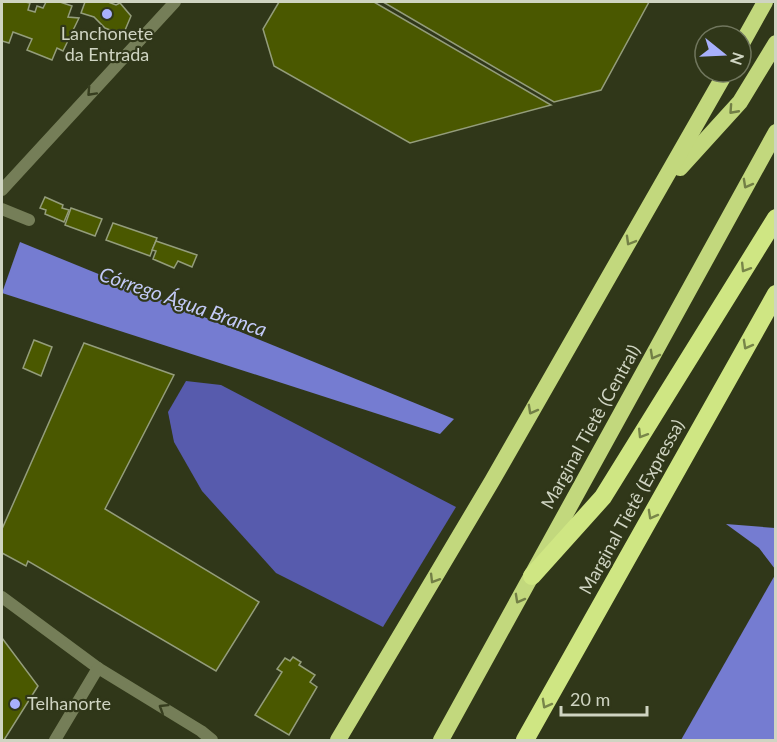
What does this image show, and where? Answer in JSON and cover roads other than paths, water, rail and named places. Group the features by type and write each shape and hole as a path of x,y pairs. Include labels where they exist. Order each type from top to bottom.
{"highway":[{"path":"753,24 765,2"},
{"path":"659,191 740,102 776,43"},
{"path":"338,741 492,482 719,84"},
{"name":"Marginal Tietê (Central)","path":"441,741 776,132"},
{"path":"532,576 603,497 776,218"},
{"name":"Marginal Tietê (Expressa)","path":"525,741 776,294"}],"street":[{"path":"2,190 172,2"},
{"path":"2,209 29,220"},
{"path":"2,597 98,668 201,731 212,741"},
{"path":"55,741 98,668"}],"water":[{"path":"20,242 454,419 440,434 2,293"},
{"path":"726,524 775,528 775,569 759,548"},
{"path":"775,575 775,740 681,740"}],"place":[{"name":"Lanchonete da Entrada","path":"107,14"},
{"name":"Telhanorte","path":"15,704"}],"water label":[{"name":"Córrego Água Branca","path":"183,302"}]}
